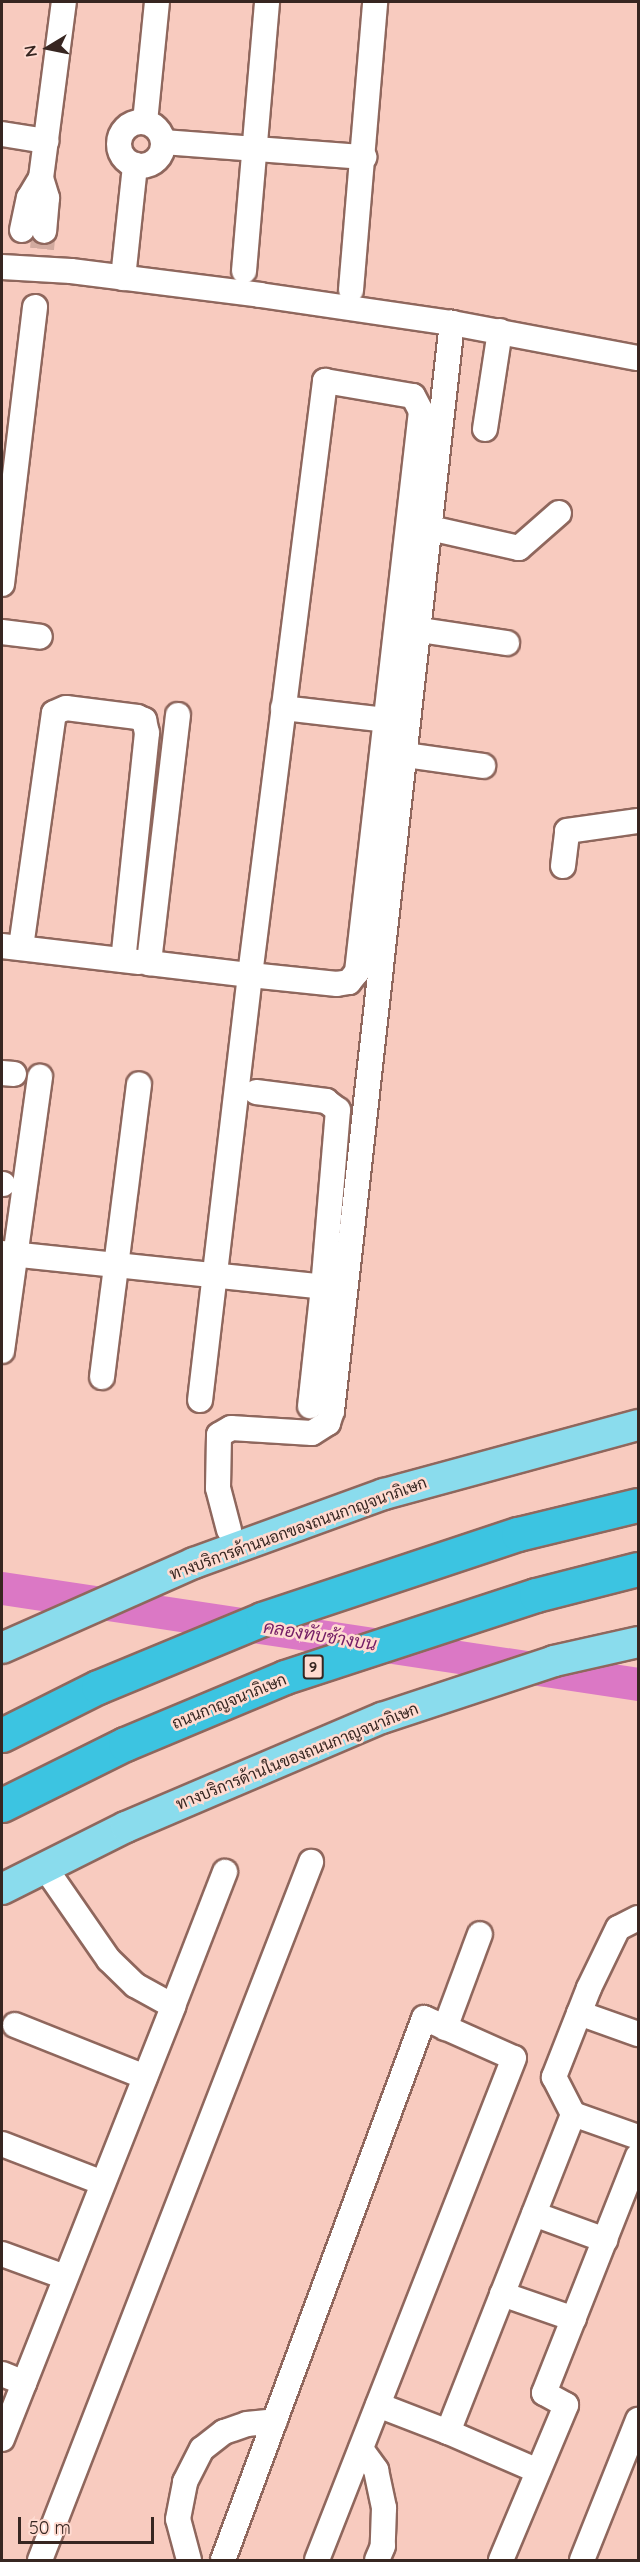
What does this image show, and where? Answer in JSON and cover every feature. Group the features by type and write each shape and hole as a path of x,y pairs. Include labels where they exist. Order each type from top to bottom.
{"highway":[{"path":"2,1735 108,1683 292,1608 518,1534 639,1505"},
{"name":"ถนนกาญจนาภิเษก","path":"2,1805 125,1744 285,1677 536,1594 639,1569"}],"main road":[{"name":"ทางบริการด้านนอกของถนนกาญจนาภิเษก","path":"2,1648 194,1563 384,1494 639,1425"},
{"name":"ทางบริการด้านในของถนนกาญจนาภิเษก","path":"2,1888 44,1866 228,1782 382,1718 554,1661 639,1642"}],"street":[{"path":"64,2 41,178 29,198 26,251 123,278 452,323 639,357"},
{"path":"145,122 157,2"},
{"path":"244,272 267,2"},
{"path":"351,290 364,157 375,2"},
{"path":"145,122 158,129 163,142 155,161 135,165 120,150 121,135 130,124 145,122"},
{"path":"2,134 46,141"},
{"path":"163,142 364,157"},
{"path":"123,278 135,165"},
{"path":"2,584 35,307"},
{"path":"229,1530 218,1488 219,1435 231,1428 312,1433 328,1423 332,1412 420,630 452,323"},
{"path":"485,429 500,331"},
{"path":"123,960 147,733 144,720 137,717 66,708 54,714 11,946 123,960 250,975 337,984 349,982 357,972 420,402 413,396 325,381 250,975 200,1400"},
{"path":"430,528 519,548 559,513"},
{"path":"420,630 507,643"},
{"path":"2,632 40,637"},
{"path":"283,708 386,720"},
{"path":"149,963 178,715"},
{"path":"406,755 483,766"},
{"path":"563,866 567,831 639,821"},
{"path":"2,1351 8,1254 40,1077"},
{"path":"102,1377 139,1084"},
{"path":"256,1092 326,1101 338,1110 310,1406"},
{"path":"8,1254 116,1268 323,1287"},
{"path":"40,2560 311,1862"},
{"path":"44,1866 110,1960 135,1985 173,2006"},
{"path":"2,2439 13,2379 65,2277 225,1872"},
{"path":"639,1918 618,1928 579,2013 554,2077 573,2114 639,2137"},
{"path":"445,2028 480,1934"},
{"path":"579,2013 639,2034"},
{"path":"223,2560 424,2018 514,2058 317,2560"},
{"path":"15,2025 145,2077"},
{"path":"448,2432 573,2114"},
{"path":"2,2144 103,2183"},
{"path":"501,2560 566,2405 544,2393 639,2156"},
{"path":"534,2214 605,2240"},
{"path":"2,2254 65,2277"},
{"path":"502,2294 574,2319"},
{"path":"378,2405 538,2471"},
{"path":"582,2560 639,2420"},
{"path":"189,2560 178,2519 185,2482 202,2449 224,2432 247,2424 275,2421"},
{"path":"361,2449 376,2470 384,2508 383,2546 377,2560"}],"waterway":[{"name":"คลองทับช้างบน","path":"2,1588 638,1684"}],"tunnel":[{"path":"42,249 44,231"}]}
